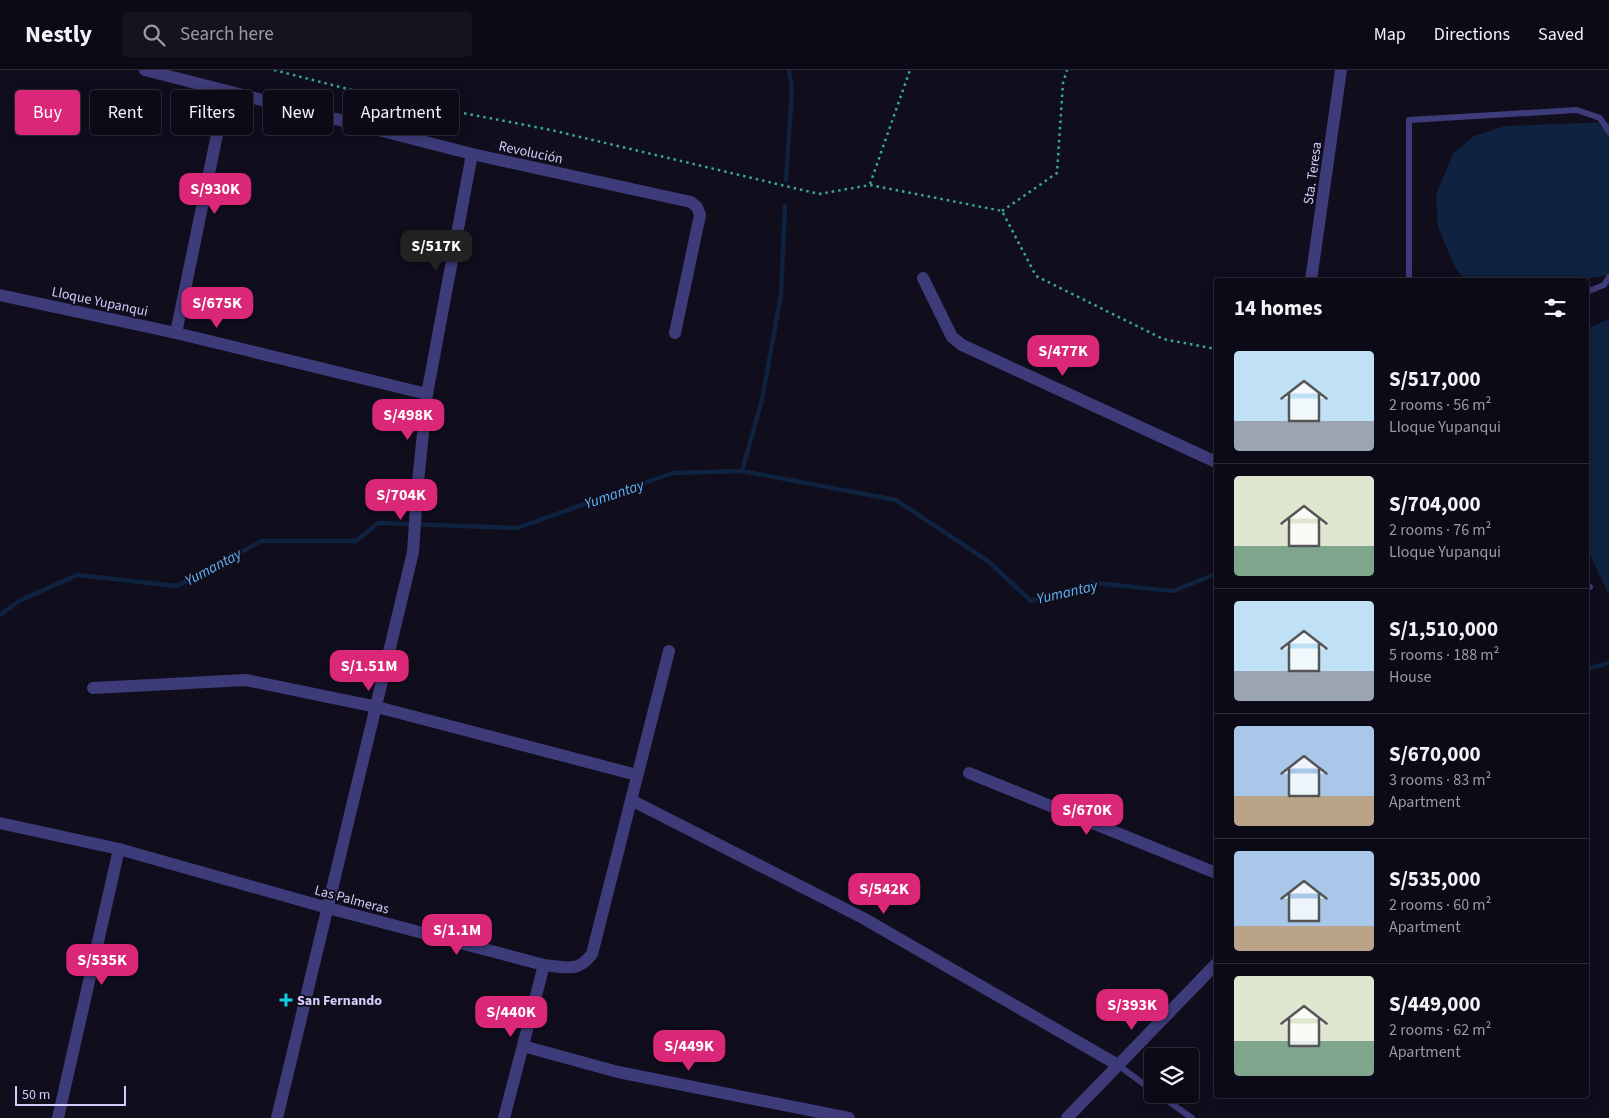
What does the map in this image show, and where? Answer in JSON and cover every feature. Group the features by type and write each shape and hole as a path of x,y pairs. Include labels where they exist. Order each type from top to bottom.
{"street":[{"name":"Revolución","path":"145,70 222,90"},
{"name":"Sta. Teresa","path":"1311,278 1342,70"},
{"name":"Revolución","path":"253,98 472,154 691,202 697,207 700,215 675,333"},
{"path":"176,333 217,135"},
{"path":"277,1118 413,552 427,394 472,154"},
{"path":"923,278 952,337 962,345 1214,461"},
{"name":"Lloque Yupanqui","path":"0,295 176,333 427,394"},
{"name":"Las Palmeras","path":"0,823 119,849 328,908 544,965 576,968 586,963 592,954 669,651"},
{"path":"93,688 246,680 377,707 637,775"},
{"path":"969,774 1214,871"},
{"path":"631,800 863,918 1118,1066"},
{"path":"58,1118 119,849"},
{"path":"504,1118 544,965"},
{"path":"1067,1118 1214,966"},
{"path":"523,1046 618,1072 849,1118"}],"lane":[{"path":"1409,278 1409,120 1577,110 1600,118 1609,132"},
{"path":"1589,291 1604,285 1609,277"},
{"path":"1118,1066 1144,1084"},
{"path":"1171,1103 1192,1118"}],"path":[{"path":"274,70 375,96 551,130 819,194 870,184 1002,211 1057,173 1063,83 1067,70"},
{"path":"870,184 910,70"},
{"path":"1002,211 1036,276 1163,339 1214,349"}],"water":[{"path":"1609,122 1609,275 1589,278 1463,278 1455,268 1438,227 1436,194 1453,154 1474,136 1505,126"},
{"path":"1609,319 1609,595 1589,552 1589,328"}],"waterway":[{"path":"786,180 792,89 789,70"},
{"path":"742,471 762,400 781,295 785,206"},
{"name":"Yumantay","path":"0,615 19,601 77,575 177,586 262,541 356,541 378,523 517,528 673,473 742,471 896,500 988,561 1031,601 1094,583 1173,591 1214,575"},
{"name":"Yumantay","path":"1589,668 1609,663"}],"place":[{"name":"San Fernando","path":"286,1000"}]}
